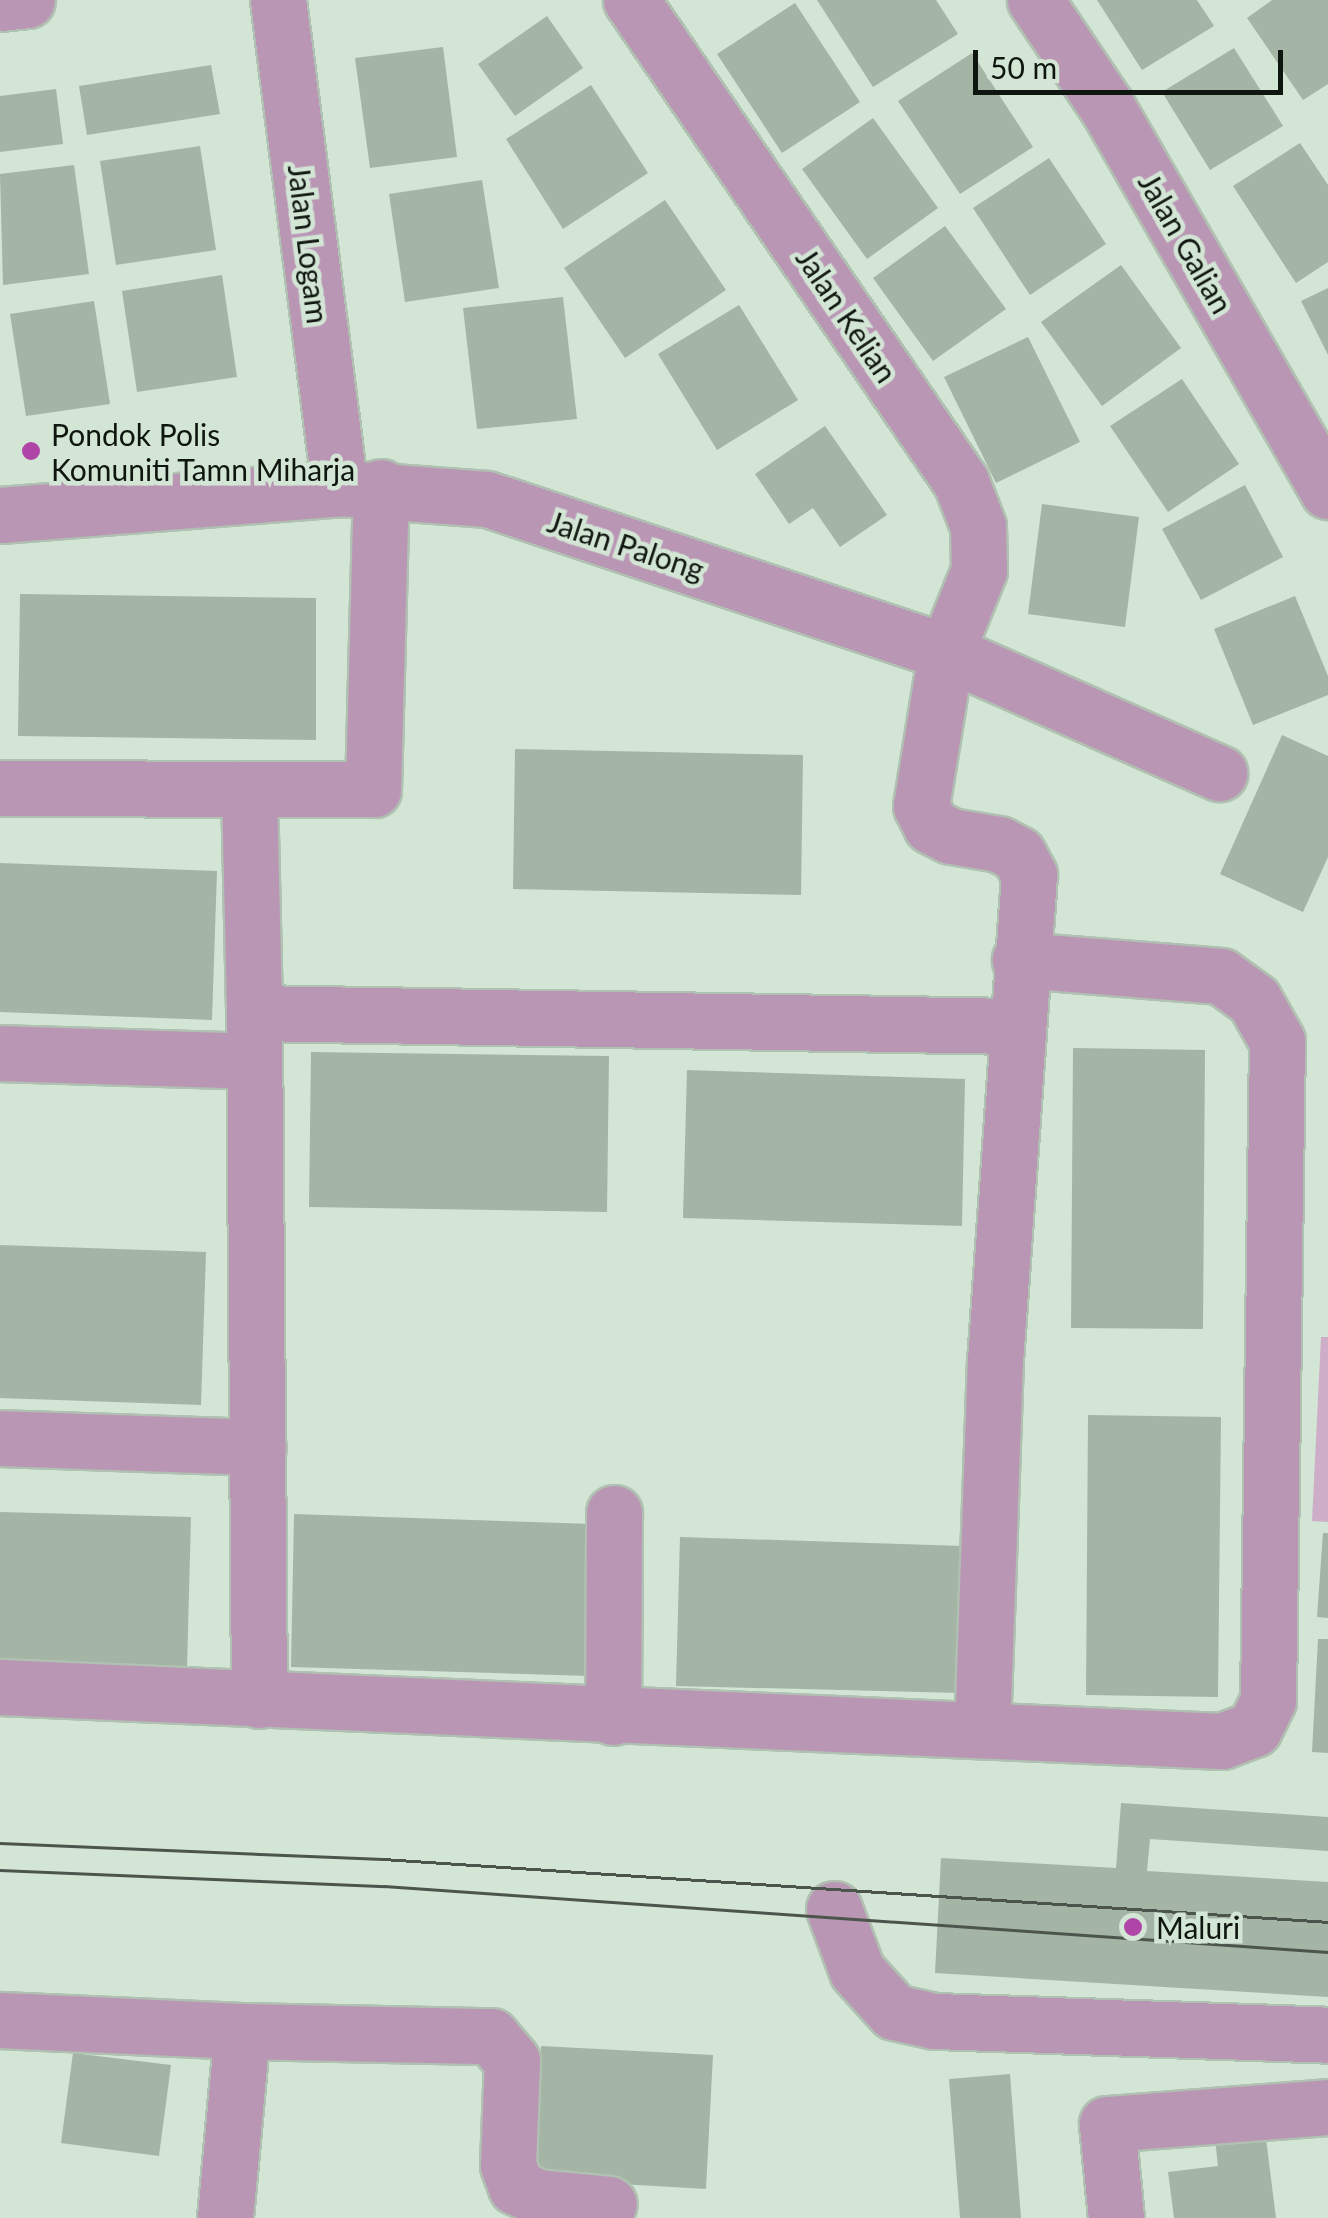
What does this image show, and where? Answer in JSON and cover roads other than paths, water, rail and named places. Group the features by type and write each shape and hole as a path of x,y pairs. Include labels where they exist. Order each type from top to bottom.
{"street":[{"path":"0,3 28,0"},
{"name":"Jalan Logam","path":"248,789 374,789 361,487 278,0"},
{"name":"Jalan Kelian","path":"630,0 962,482 978,526 979,570 946,652 921,806 932,826 951,836 999,844 1018,854 1029,874 1020,960"},
{"name":"Jalan Galian","path":"1036,0 1107,107 1328,491"},
{"name":"Jalan Palong","path":"0,515 361,487 487,499 946,652 1219,773"},
{"path":"0,788 248,789 254,1037 259,1700"},
{"path":"0,1687 612,1717 1222,1740 1254,1730 1268,1700 1277,1040 1254,1000 1221,976 1020,960 982,1730"},
{"path":"0,1052 254,1037 1014,1026"},
{"path":"0,1438 258,1447"},
{"path":"612,1717 614,1512"},
{"path":"834,1909 857,1971 894,2012 934,2021 1328,2035"},
{"path":"0,2020 242,2031 491,2036 512,2062 508,2164 516,2187 538,2197 609,2204"},
{"path":"224,2218 242,2031"},
{"path":"1116,2218 1108,2124 1328,2108"}],"tram line":[{"path":"0,1843 383,1859 1328,1922"},
{"path":"0,1870 384,1886 1328,1952"}],"place":[{"name":"Pondok Polis Komuniti Tamn Miharja","path":"31,451"},
{"name":"Maluri","path":"1133,1927"}]}
